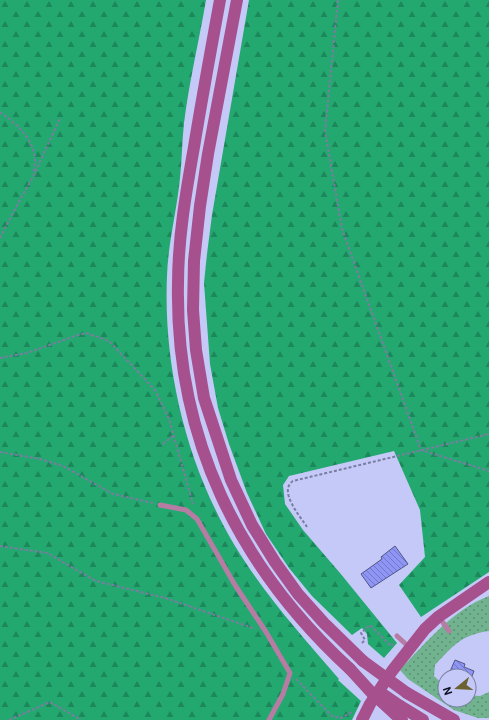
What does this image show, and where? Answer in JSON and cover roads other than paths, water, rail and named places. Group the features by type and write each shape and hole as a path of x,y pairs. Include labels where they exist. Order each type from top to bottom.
{"main road":[{"path":"220,0 188,178 179,255 179,336 183,374 195,428 207,464 221,498 240,535 261,567 290,606 332,653 399,714 423,720"},
{"path":"237,0 208,154 194,261 193,310 196,350 204,398 231,480 252,525 275,562 298,594 324,623 363,661 407,693 453,720"},
{"path":"358,715 370,704 392,671 404,648 438,617 486,585"}],"lane":[{"path":"160,505 186,510 197,519 235,585 266,632 290,673 283,694 274,708 269,720"},
{"path":"438,617 449,631"},
{"path":"396,636 404,648"}]}
